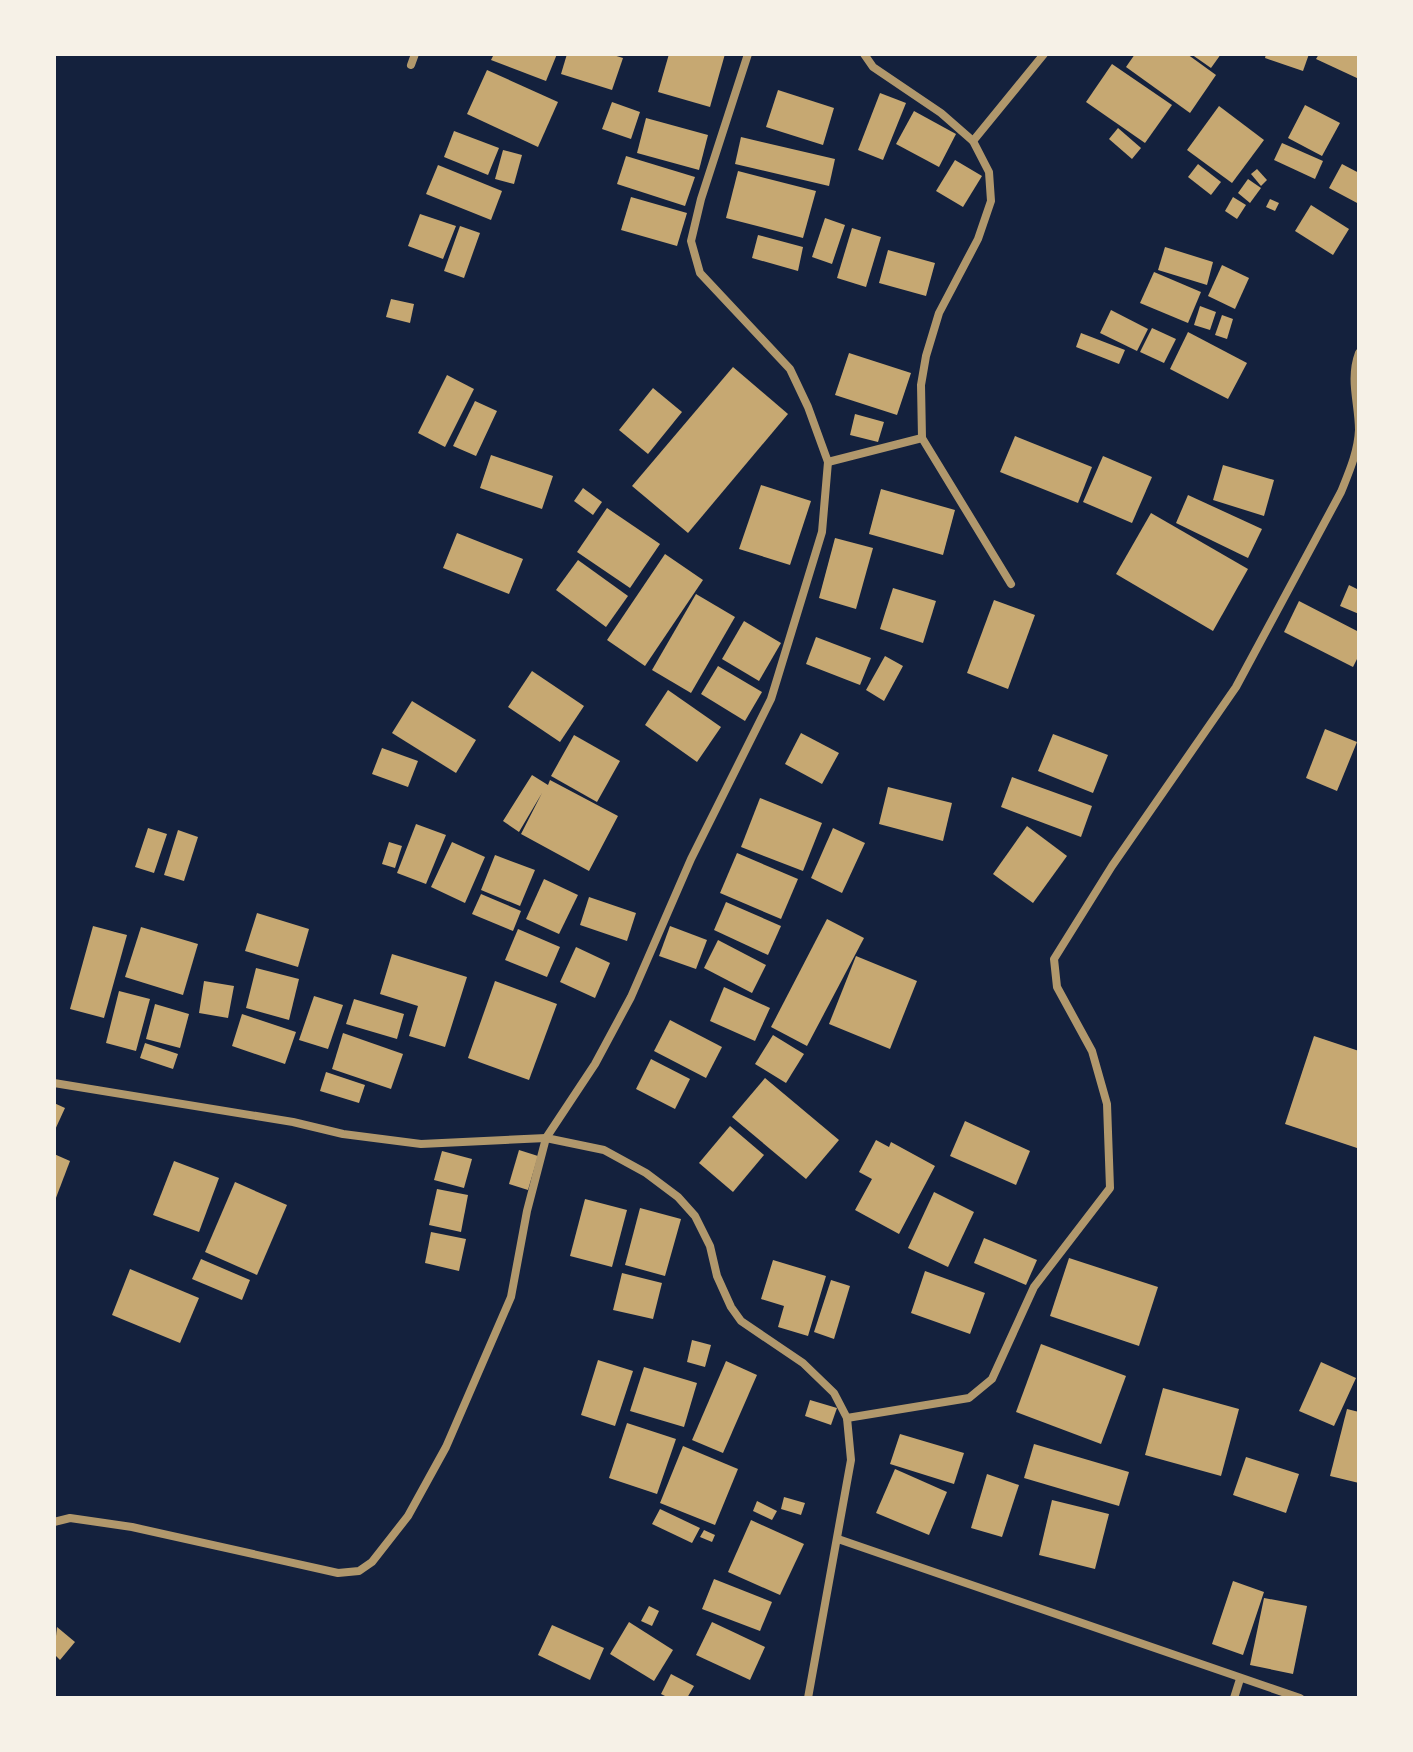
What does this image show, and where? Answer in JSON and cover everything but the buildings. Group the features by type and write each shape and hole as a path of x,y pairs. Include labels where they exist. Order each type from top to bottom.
{"street":[{"path":"411,65 415,54"},
{"path":"54,1522 70,1518 132,1527 338,1573 359,1571 372,1562 408,1516 446,1447 511,1297 527,1211 546,1138 595,1064 631,997 691,859 771,699 822,532 828,462 790,369 700,273 691,241 701,199 748,54"},
{"path":"864,54 873,67 941,113 973,141 989,172 991,201 968,262 939,313 926,356 921,385 922,438 1011,584"},
{"path":"973,141 1044,54"},
{"path":"847,1418 969,1398 982,1392 992,1379 1034,1287 1110,1188 1107,1104 1092,1051 1057,987 1054,959 1112,866 1236,687 1341,492 1354,461 1359,430 1353,383 1359,353"},
{"path":"828,462 892,449 922,438"},
{"path":"54,1083 421,1144 546,1138 604,1150 646,1173 678,1197 695,1216 710,1246 717,1276 741,1321 803,1363 834,1393 847,1418 851,1460 808,1698"},
{"path":"838,1539 1300,1698"},
{"path":"1234,1698 1240,1679"}]}
